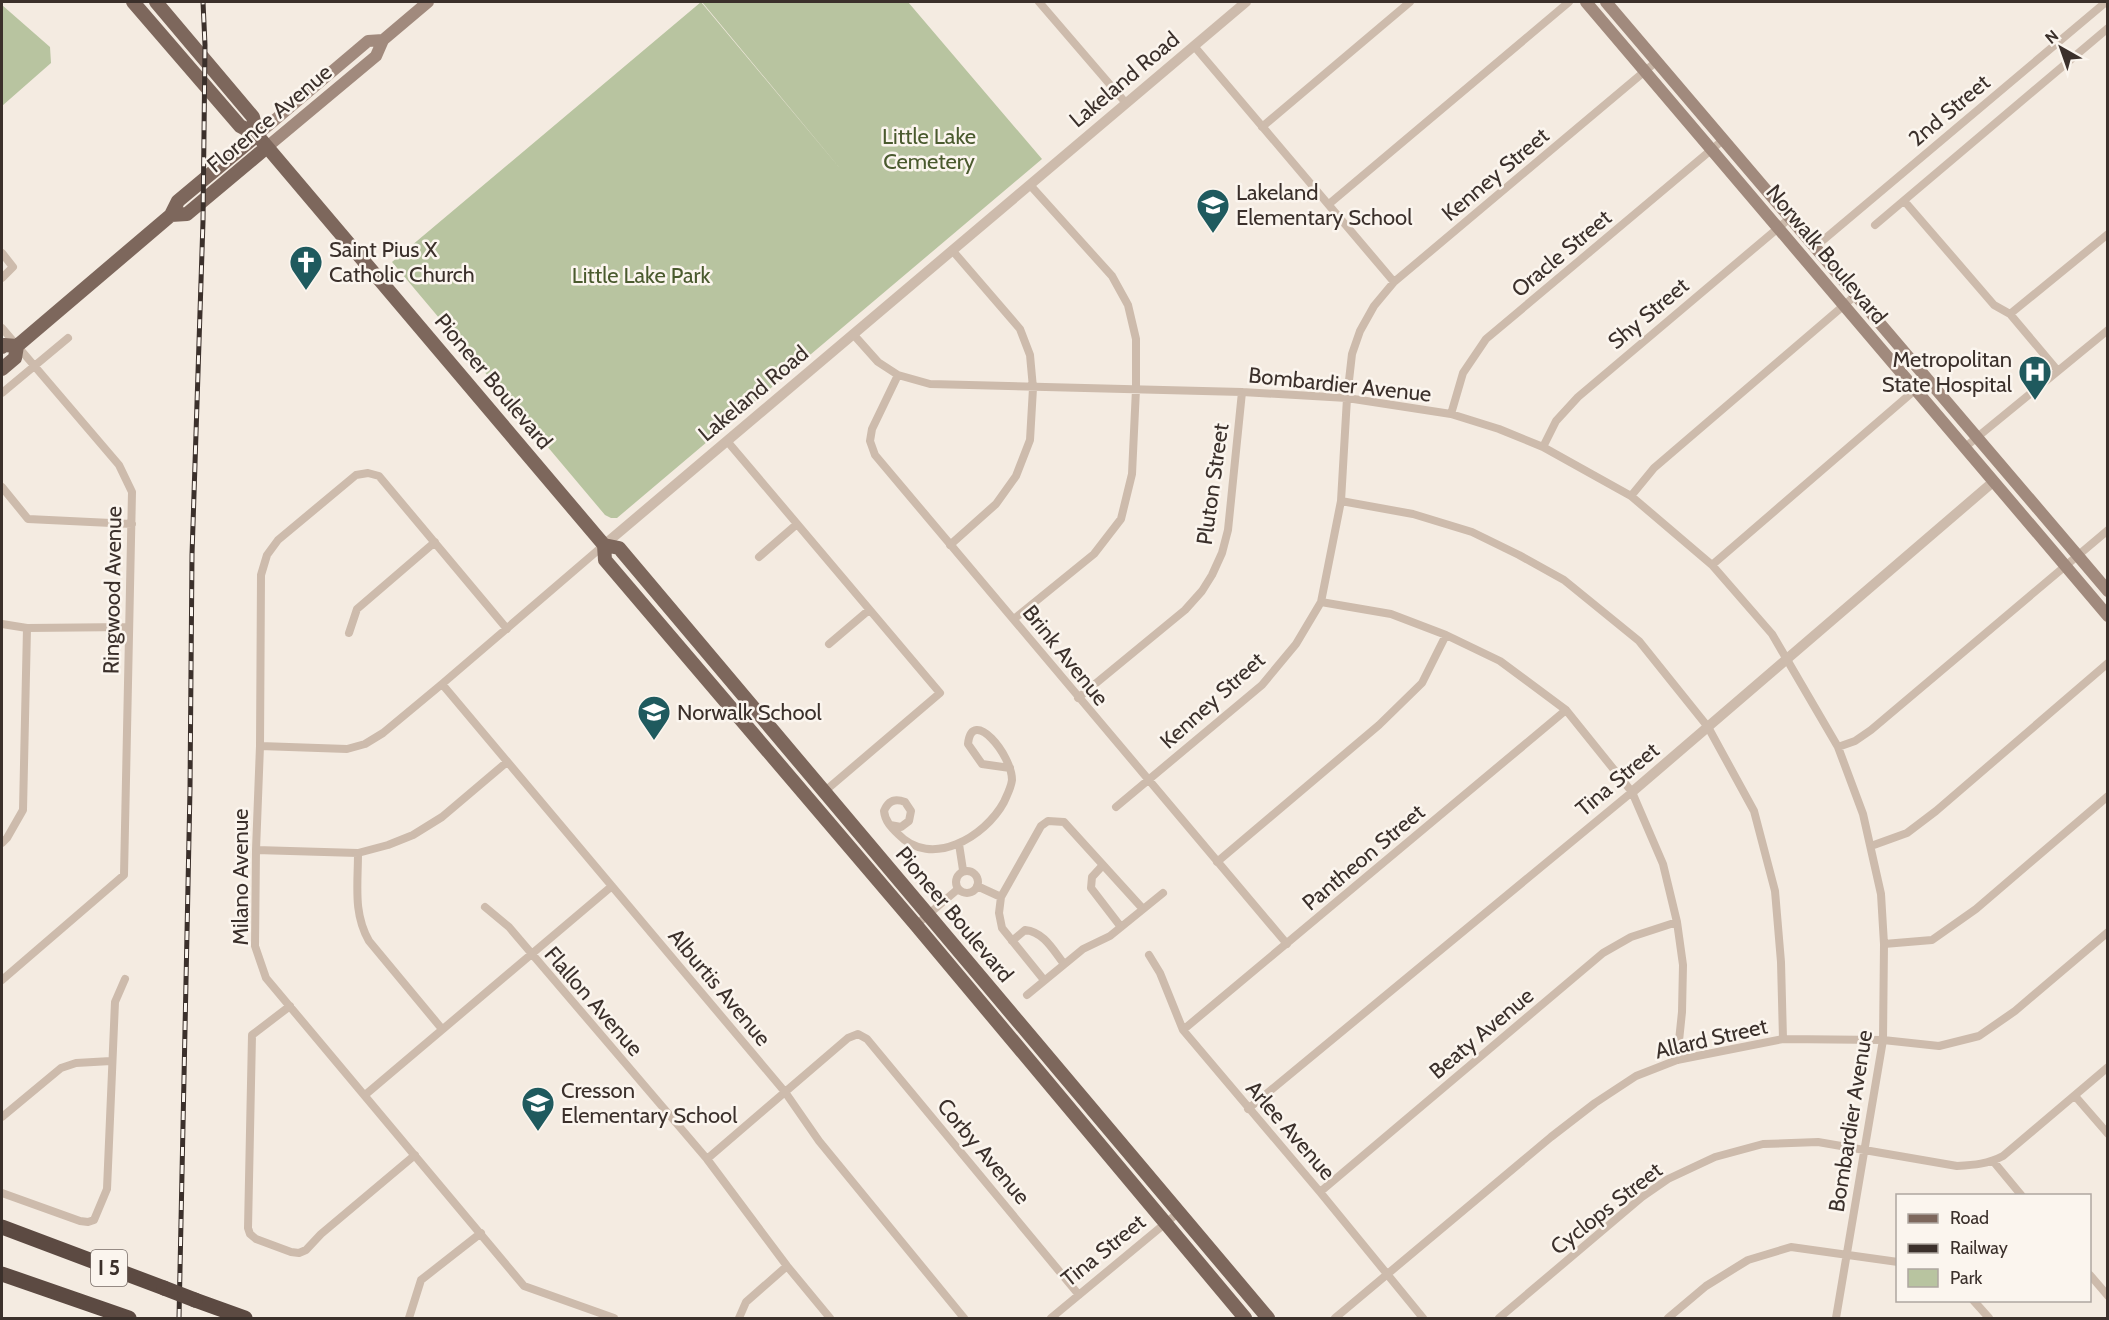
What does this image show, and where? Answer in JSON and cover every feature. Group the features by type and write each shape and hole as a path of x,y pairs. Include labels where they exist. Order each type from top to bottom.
{"highway":[{"name":"I 5","path":"2,1227 245,1318"},
{"name":"I 5","path":"2,1274 129,1318"}],"main road":[{"name":"Pioneer Boulevard","path":"133,2 240,126 257,135 604,545 620,549 1268,1318"},
{"name":"Pioneer Boulevard","path":"156,2 253,117 257,135"},
{"name":"Florence Avenue","path":"171,215 187,214 376,56 383,40 428,2"},
{"name":"Norwalk Boulevard","path":"1586,2 2108,616"},
{"name":"Norwalk Boulevard","path":"1606,2 2108,591"},
{"name":"Florence Avenue","path":"2,369 15,358 17,346 171,215 178,201 368,41 383,40"},
{"path":"2,347 4,345 17,346"},
{"name":"Pioneer Boulevard","path":"604,545 605,560 916,925 1245,1318"}],"street":[{"path":"1040,2 1125,102"},
{"name":"Lakeland Road","path":"260,746 347,749 365,744 383,733 1125,102 1246,2"},
{"path":"1262,127 1410,2"},
{"path":"1329,204 1569,2"},
{"name":"2nd Street","path":"1815,247 2106,2"},
{"path":"1875,225 2108,28"},
{"path":"1194,46 1394,282"},
{"name":"Kenney Street","path":"1116,807 1262,685 1296,644 1321,602 1341,501 1352,354 1360,331 1374,306 1394,282 1657,61"},
{"name":"Oracle Street","path":"1451,414 1463,373 1486,339 1723,140"},
{"path":"1014,620 1094,554 1120,519 1132,474 1136,389 1136,339 1128,306 1118,286 1112,276 1030,185"},
{"path":"1901,203 1910,206 1994,305 2010,314 2058,371"},
{"name":"Shy Street","path":"1543,447 1556,421 1578,397 1790,218"},
{"path":"2010,314 2108,234"},
{"path":"950,545 996,504 1016,476 1030,440 1033,388 1030,355 1020,329 952,250"},
{"path":"2,253 13,267 2,278"},
{"path":"1631,496 1654,468 1856,295"},
{"name":"Ringwood Avenue","path":"2,328 119,465 132,492 124,875 2,980"},
{"path":"1964,448 2108,330"},
{"name":"Bombardier Avenue","path":"853,334 878,362 898,375 930,384 1242,392 1347,398 1451,414 1499,429 1543,447 1631,496 1712,565 1772,634 1838,747 1863,814 1881,894 1884,944 1883,1040 1836,1318"},
{"path":"2,393 68,338"},
{"name":"Brink Avenue","path":"898,375 872,429 870,441 875,455 1287,944"},
{"path":"1712,565 1914,390"},
{"name":"Pluton Street","path":"1078,698 1185,610 1202,591 1212,575 1222,553 1228,530 1242,392"},
{"path":"727,441 940,693 825,791"},
{"name":"Tina Street","path":"1248,1109 1632,792 2005,471"},
{"name":"Milano Avenue","path":"435,542 380,477 368,473 356,475 278,540 267,555 261,575 255,946 266,978 524,1286 614,1318"},
{"path":"2,487 28,519 132,524"},
{"path":"1341,501 1413,514 1472,532 1564,580 1639,641 1708,727 1754,811 1775,891 1781,962 1783,1039"},
{"path":"759,557 797,524"},
{"path":"1838,747 1855,741 1871,730 2108,530"},
{"path":"349,633 357,609 435,542 507,629"},
{"path":"1321,602 1391,614 1446,635 1500,661 1566,710 1632,792 1663,864 1677,922 1683,964 1682,1012 1677,1060"},
{"path":"830,644 869,610"},
{"path":"2,624 27,628 129,627"},
{"path":"2,843 23,810 27,628"},
{"path":"1217,862 1379,725 1422,683 1446,635"},
{"path":"1871,846 1907,833 1936,811 2108,663"},
{"name":"Alburtis Avenue","path":"442,684 784,1092 819,1141 964,1318"},
{"name":"Pantheon Street","path":"1183,1030 1566,710"},
{"path":"890,825 904,839 919,848 938,849 959,844 974,835 999,810 1012,783 1010,768 1003,752 988,735 979,731 970,735 968,747 982,764 1010,768"},
{"path":"256,850 358,853 388,845 413,835 442,817 507,762"},
{"path":"1884,944 1932,939 1948,929 1976,909 2108,796"},
{"path":"1044,980 1002,928 999,913 1001,897 1041,826 1048,821 1064,822 1143,909"},
{"path":"959,844 963,870"},
{"path":"358,853 357,911 360,927 442,1029"},
{"path":"1103,865 1092,877 1091,888 1121,927"},
{"path":"963,870 972,871 977,877 977,886 972,892 964,893 957,889 955,882 957,875 963,870"},
{"path":"364,1095 612,886"},
{"path":"977,886 1001,897"},
{"path":"916,925 957,889"},
{"path":"1027,994 1083,949 1110,936 1163,893"},
{"name":"Flallon Avenue","path":"485,907 509,927 707,1159 787,1266 830,1318"},
{"name":"Beaty Avenue","path":"1320,1192 1603,953 1631,937 1677,922"},
{"path":"1012,941 1025,930 1040,934 1064,964"},
{"name":"Allard Street","path":"1335,1318 1551,1137 1595,1103 1636,1076 1677,1060 1783,1039 1883,1040 1939,1046 1979,1036 2014,1011 2108,932"},
{"name":"Arlee Avenue","path":"1149,955 1160,973 1183,1030 1423,1318"},
{"path":"2,1193 80,1221 94,1220 107,1189 115,1002 125,979"},
{"path":"290,1006 252,1035 248,1228 250,1234 274,1246 299,1253 306,1250 321,1234 415,1155"},
{"name":"Corby Avenue","path":"784,1092 848,1038 858,1034 867,1039 1079,1294"},
{"path":"2,1117 61,1068 76,1063 111,1061"},
{"name":"Cyclops Street","path":"1499,1318 1642,1197 1668,1179 1715,1157 1763,1144 1818,1142 1957,1166 1993,1161 2003,1156 2108,1067"},
{"path":"707,1159 784,1092"},
{"path":"2074,1096 2108,1134"},
{"path":"1993,1161 2020,1194"},
{"name":"Tina Street","path":"1050,1318 1179,1212"},
{"path":"409,1318 421,1280 481,1233"},
{"path":"1668,1318 1706,1286 1748,1260 1791,1247 1896,1262"},
{"path":"739,1318 746,1302 787,1266"},
{"path":"2091,1276 2108,1296"},
{"path":"1975,1302 1989,1318"}],"green space":[{"name":"Little Lake Park","path":"701,2 843,172 702,2 908,2 1042,159 617,518 611,518 605,515 392,262"},
{"path":"2,5 50,47 51,63 2,106"}],"railway":[{"path":"179,1318 190,789 192,555 203,221 205,45 203,2"}],"place":[{"name":"Lakeland Elementary School","path":"1213,234"},
{"name":"Saint Pius X Catholic Church","path":"306,291"},
{"name":"Metropolitan State Hospital","path":"2035,401"},
{"name":"Norwalk School","path":"654,741"},
{"name":"Cresson Elementary School","path":"538,1132"}],"park label":[{"name":"Little Lake Cemetery","path":"929,148"}]}
